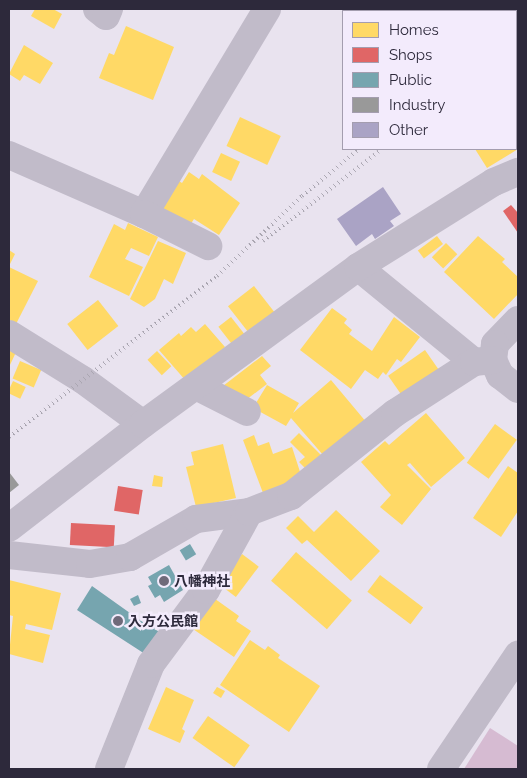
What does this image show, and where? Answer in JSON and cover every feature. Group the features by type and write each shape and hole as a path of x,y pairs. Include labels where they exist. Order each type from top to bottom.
{"street":[{"path":"97,9 106,16 109,9"},
{"path":"144,214 267,9"},
{"path":"9,154 144,214 208,246"},
{"path":"9,528 143,424 358,267 494,182 518,172"},
{"path":"358,267 518,389"},
{"path":"9,555 90,564 130,557 196,519 249,512 291,496 395,413 483,361 495,344 518,320"},
{"path":"9,334 83,380 143,424"},
{"path":"196,386 247,412"},
{"path":"109,769 151,664 206,590 249,512"},
{"path":"441,769 518,654"}],"shaded area":[{"path":"490,728 518,746 518,769 464,769"}],"building: Homes":[{"path":"35,9 53,9 62,14 54,29 31,16"},
{"path":"126,26 174,47 153,100 99,78 109,53 114,55"},
{"path":"24,45 53,63 40,84 24,75 20,81 9,74"},
{"path":"240,117 281,136 267,165 226,146"},
{"path":"476,150 516,150 487,168"},
{"path":"221,153 240,162 231,181 212,172"},
{"path":"189,172 199,179 202,174 240,203 219,235 194,219 188,228 160,210 179,181 182,183"},
{"path":"128,223 158,237 149,256 131,248 125,259 143,267 129,296 89,277 114,224 125,230"},
{"path":"437,236 443,244 424,258 418,250"},
{"path":"478,236 505,259 502,262 518,277 518,294 494,319 444,272"},
{"path":"158,241 186,253 173,284 164,279 155,299 144,307 130,299"},
{"path":"446,243 457,254 443,268 432,257"},
{"path":"9,250 15,254 9,266"},
{"path":"9,267 38,281 16,324 9,320"},
{"path":"254,286 274,312 248,332 228,306"},
{"path":"98,300 118,326 88,350 67,324"},
{"path":"332,308 347,319 344,323 352,330 349,334 372,351 394,317 420,337 401,362 397,359 386,375 383,372 378,379 365,370 351,389 300,350"},
{"path":"231,317 245,335 233,345 218,327"},
{"path":"205,324 225,347 186,381 159,350 179,333 181,336 191,327 196,332"},
{"path":"9,344 18,348 9,367"},
{"path":"425,350 439,370 402,395 388,376"},
{"path":"157,351 171,366 162,375 147,360"},
{"path":"262,356 271,366 260,375 267,384 242,403 223,386"},
{"path":"20,361 41,370 34,387 13,378"},
{"path":"331,380 367,423 323,455 291,418 286,426 253,408 267,385 299,403 293,413"},
{"path":"13,381 26,387 20,399 9,393"},
{"path":"426,413 465,458 431,487 410,463 407,465 431,489 402,525 380,507 391,495 361,462 385,441 389,445"},
{"path":"495,424 517,440 489,479 467,463"},
{"path":"299,433 325,459 311,474 299,462 305,457 290,442"},
{"path":"254,435 258,446 269,442 273,454 292,447 302,478 263,493 243,440"},
{"path":"223,444 236,498 196,507 186,467 194,465 191,452"},
{"path":"508,466 518,473 518,511 501,537 473,518"},
{"path":"154,475 163,477 162,487 152,486"},
{"path":"336,510 380,551 351,581 307,540 302,544 286,528 298,516 314,532"},
{"path":"296,552 352,601 327,629 271,581"},
{"path":"242,554 259,567 236,597 219,584"},
{"path":"380,575 423,607 410,624 367,592"},
{"path":"9,580 61,593 52,630 26,624 25,629 50,635 43,663 9,654 13,616 9,615"},
{"path":"211,596 239,616 236,621 251,631 234,657 190,627"},
{"path":"250,640 265,650 268,646 280,655 278,658 320,686 289,732 220,685"},
{"path":"166,687 194,700 182,729 185,731 180,743 148,729"},
{"path":"217,687 225,691 221,698 213,693"},
{"path":"208,716 250,745 234,767 193,738"}],"building: Shops":[{"path":"425,9 452,9 450,10"},
{"path":"511,205 518,213 518,233 503,211"},
{"path":"118,486 143,490 139,515 114,511"},
{"path":"71,523 115,525 114,547 70,545"}],"building: Public":[{"path":"190,544 196,554 186,560 180,550"},
{"name":"八幡神社","path":"169,565 183,590 164,602 160,595 155,598 148,586 152,584 148,577"},
{"name":"入方公民館","path":"92,586 144,623 147,619 157,626 154,629 160,632 145,654 77,610"},
{"path":"138,595 141,603 134,606 130,599"}],"building: Industry":[{"path":"9,472 19,485 9,493"}],"building: Other":[{"path":"383,187 401,214 390,221 394,226 375,239 372,234 356,246 337,219"}],"railway":[{"path":"9,437 217,276 302,196 358,150"},
{"path":"263,241 381,150"}],"place":[{"name":"八幡神社","path":"164,581"},
{"name":"入方公民館","path":"118,621"}]}
